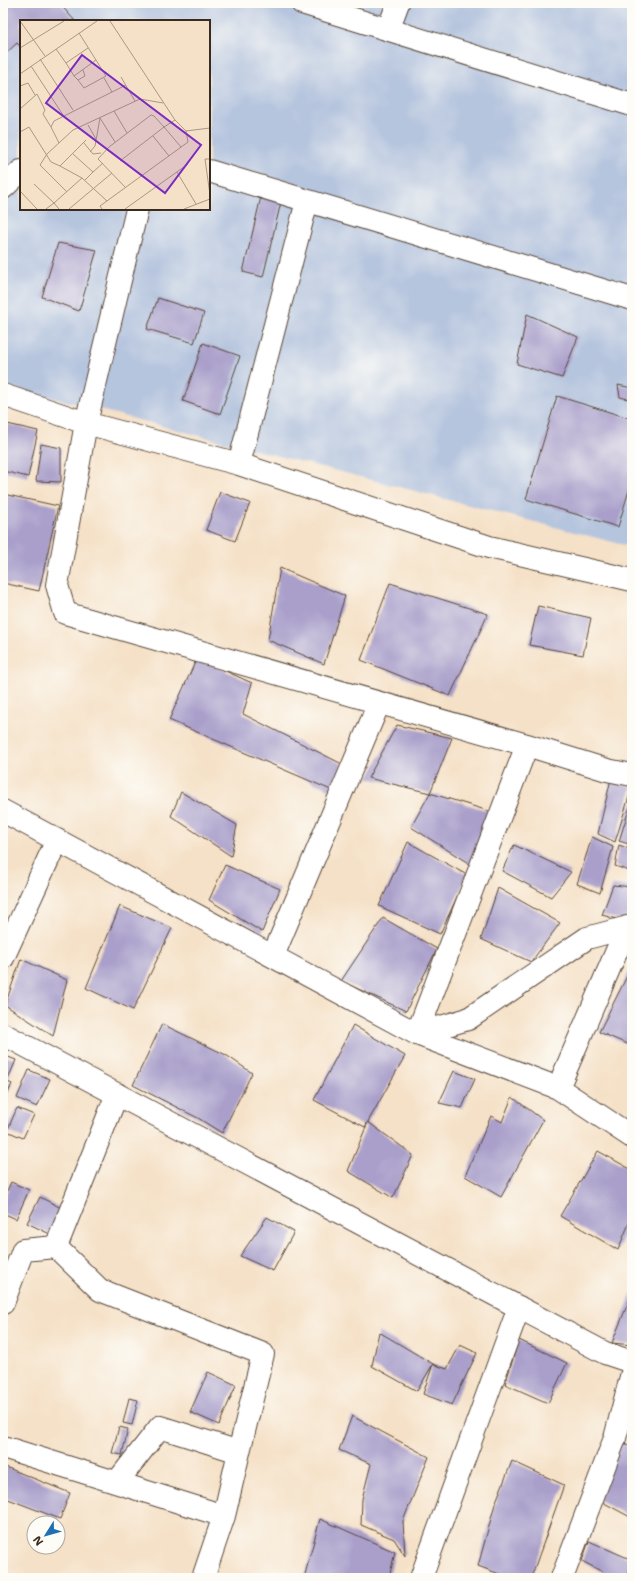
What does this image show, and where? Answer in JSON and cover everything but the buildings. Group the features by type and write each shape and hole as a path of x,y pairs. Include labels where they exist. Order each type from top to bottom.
{"street":[{"path":"302,3 632,105"},
{"path":"388,30 398,3"},
{"path":"210,171 632,299"},
{"path":"3,188 20,172"},
{"path":"239,464 307,201"},
{"path":"137,210 86,423 57,585 65,613 607,770 632,775"},
{"path":"3,395 86,423 239,464 489,546 632,580"},
{"path":"273,956 379,703"},
{"path":"417,1034 527,746"},
{"path":"3,811 417,1034 558,1088 632,1137"},
{"path":"3,958 56,840"},
{"path":"417,1034 468,1019 587,938 630,926"},
{"path":"558,1088 630,926"},
{"path":"3,1034 605,1352 632,1362"},
{"path":"56,1247 117,1094"},
{"path":"3,1302 23,1250 56,1247 100,1290 263,1354 224,1516 203,1578"},
{"path":"421,1578 519,1307"},
{"path":"562,1578 615,1438 632,1373"},
{"path":"117,1482 160,1427 239,1452"},
{"path":"3,1447 224,1516"}],"shaded area":[{"path":"3,3 632,3 632,547 3,385"}]}
